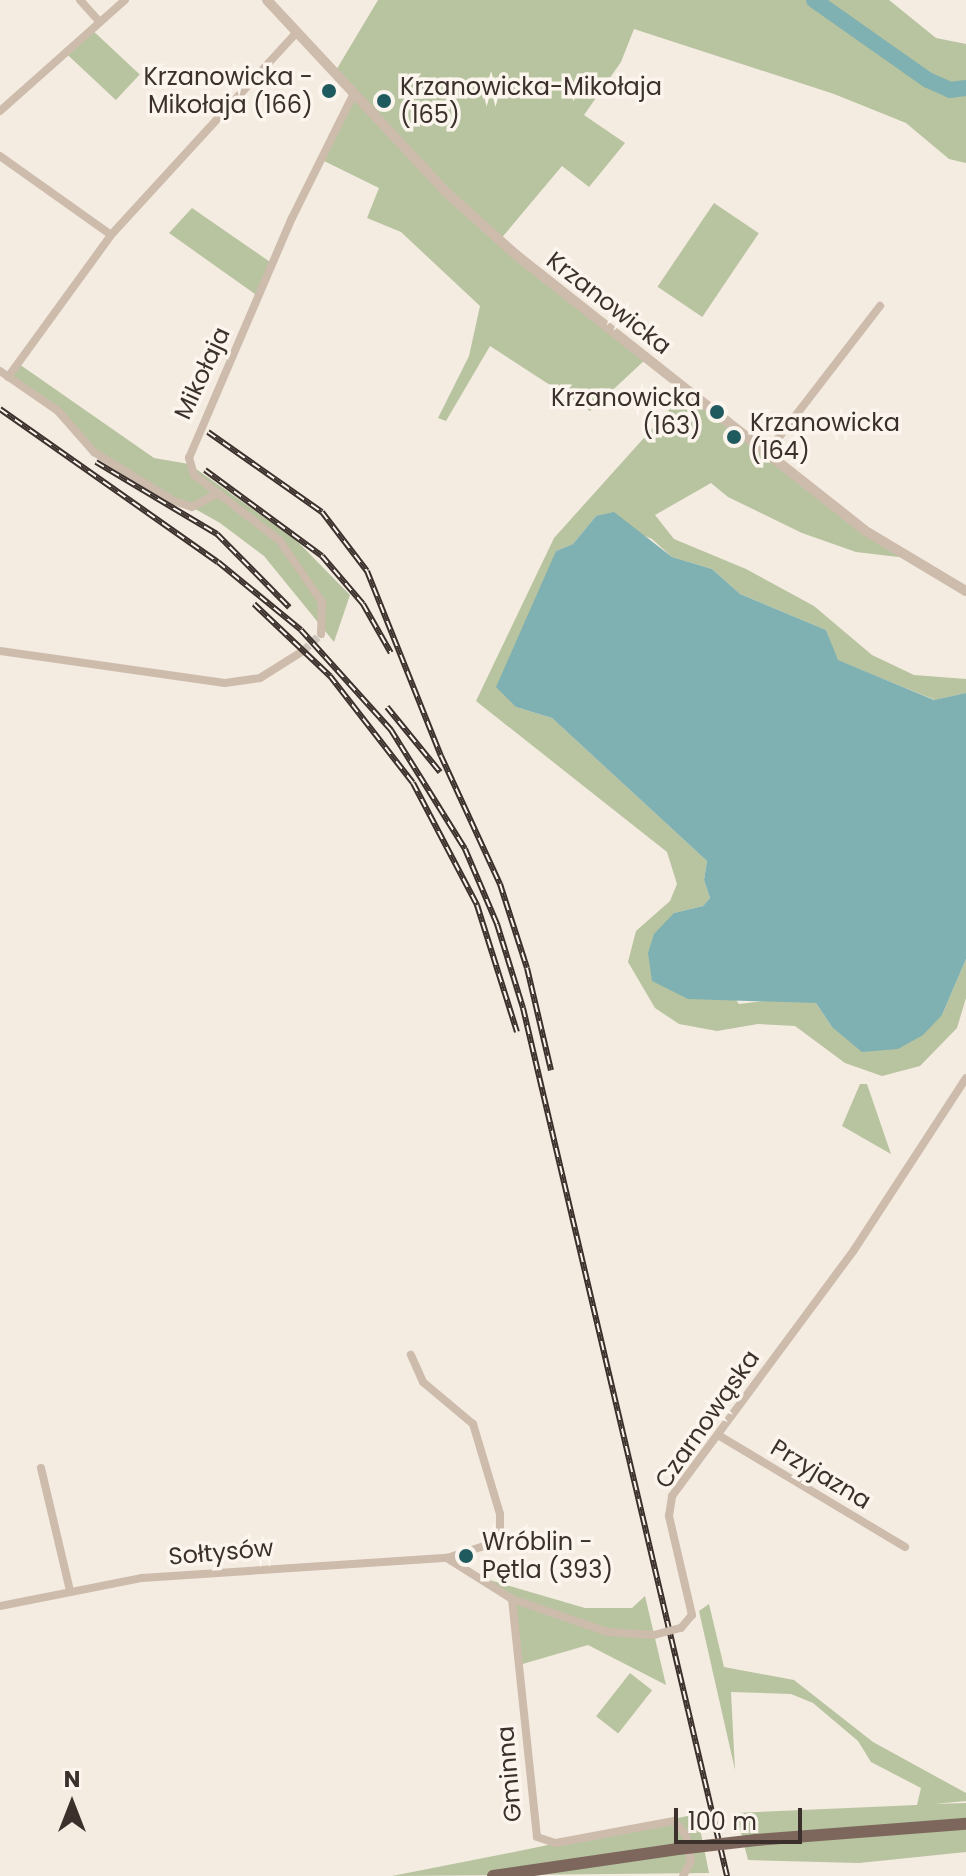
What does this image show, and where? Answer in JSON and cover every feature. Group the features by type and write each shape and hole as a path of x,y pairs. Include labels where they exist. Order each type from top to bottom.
{"main road":[{"path":"493,1876 756,1840 966,1824"}],"street":[{"path":"80,0 98,20"},
{"path":"0,111 98,20 125,0"},
{"name":"Krzanowicka","path":"267,0 484,229 871,535 966,591"},
{"path":"8,377 111,235 296,33"},
{"name":"Mikołaja","path":"321,634 322,602 279,540 190,470 192,443 292,218 354,93"},
{"path":"0,156 111,235"},
{"path":"766,454 880,306"},
{"path":"0,371 58,411 94,452 174,501 192,507 218,493"},
{"path":"0,651 225,683 260,678 303,651"},
{"name":"Czarnowąska","path":"447,1558 512,1599 608,1632 654,1635 681,1628 692,1615 670,1501 854,1250 966,1078"},
{"name":"Sołtysów","path":"0,1606 142,1578 447,1558 500,1536 500,1514 473,1424 423,1382 411,1355"},
{"name":"Przyjazna","path":"718,1435 905,1547"},
{"path":"41,1468 70,1591"},
{"name":"Gminna","path":"512,1599 537,1837 556,1843 674,1821 686,1835 691,1861 683,1876"}],"green space":[{"path":"378,0 889,0 936,38 966,44 966,163 949,159 906,123 834,94 634,29 621,62 584,115 625,143 589,187 562,166 499,241 646,359 590,411 490,346 446,421 438,418 469,356 480,306 401,232 367,218 379,188 320,159 354,93 335,72"},
{"path":"90,28 140,74 116,100 66,54"},
{"path":"714,203 759,233 702,317 658,287"},
{"path":"192,208 273,264 259,297 169,233"},
{"path":"19,364 154,458 189,464 295,539 350,595 334,642 264,556 220,523 94,452 58,411 8,377"},
{"path":"687,390 907,558 856,552 802,533 728,497 711,483 655,515 674,539 746,569 814,606 872,655 914,675 966,679 966,693 935,700 837,660 826,630 740,594 712,569 672,557 652,539 596,516 573,544 556,551 516,707 552,718 707,861 704,880 710,898 703,906 674,913 739,1004 782,999 816,1003 832,1027 942,1015 966,959 966,998 957,1028 920,1066 882,1076 845,1063 795,1026 758,1024 717,1031 679,1024 655,1008 628,962 636,931 670,901 677,884 667,852 476,701 554,538"},
{"path":"860,1084 867,1084 891,1154 842,1126"},
{"path":"462,1572 585,1608 632,1608 645,1596 666,1685 588,1645 519,1665 512,1600"},
{"path":"709,1604 724,1667 794,1680 873,1742 966,1793 966,1801 934,1804 966,1803 966,1852 859,1863 748,1860 736,1813 917,1805 921,1788 871,1762 858,1741 813,1703 791,1694 731,1692 735,1770 699,1611"},
{"path":"630,1673 652,1690 618,1734 596,1716"},
{"path":"697,1814 709,1873 392,1876 519,1851"}],"water":[{"path":"614,512 672,557 712,569 740,594 826,630 838,660 934,700 966,693 966,959 942,1015 923,1035 898,1049 862,1052 832,1027 816,1003 688,999 652,981 648,953 654,934 674,913 703,906 710,898 704,880 707,861 552,718 516,707 496,687 556,551 573,544 596,516"}],"waterway":[{"path":"814,0 928,80 950,90 966,88"}],"tunnel":[{"path":"303,651 321,634"}],"railway":[{"path":"0,409 218,562 301,630 391,730 465,849 497,924 523,1008 727,1876"},
{"path":"208,432 322,512 367,571 441,756 500,884 527,968 551,1070"},
{"path":"96,462 217,534 289,607"},
{"path":"205,470 322,556 363,604 391,653"},
{"path":"254,604 330,676 413,783 477,905 517,1032"},
{"path":"387,707 440,772"}],"place":[{"name":"Krzanowicka - Mikołaja (166)","path":"329,91"},
{"name":"Krzanowicka-Mikołaja (165)","path":"384,101"},
{"name":"Krzanowicka (163)","path":"717,412"},
{"name":"Krzanowicka (164)","path":"734,437"},
{"name":"Wróblin - Pętla (393)","path":"466,1556"}]}
